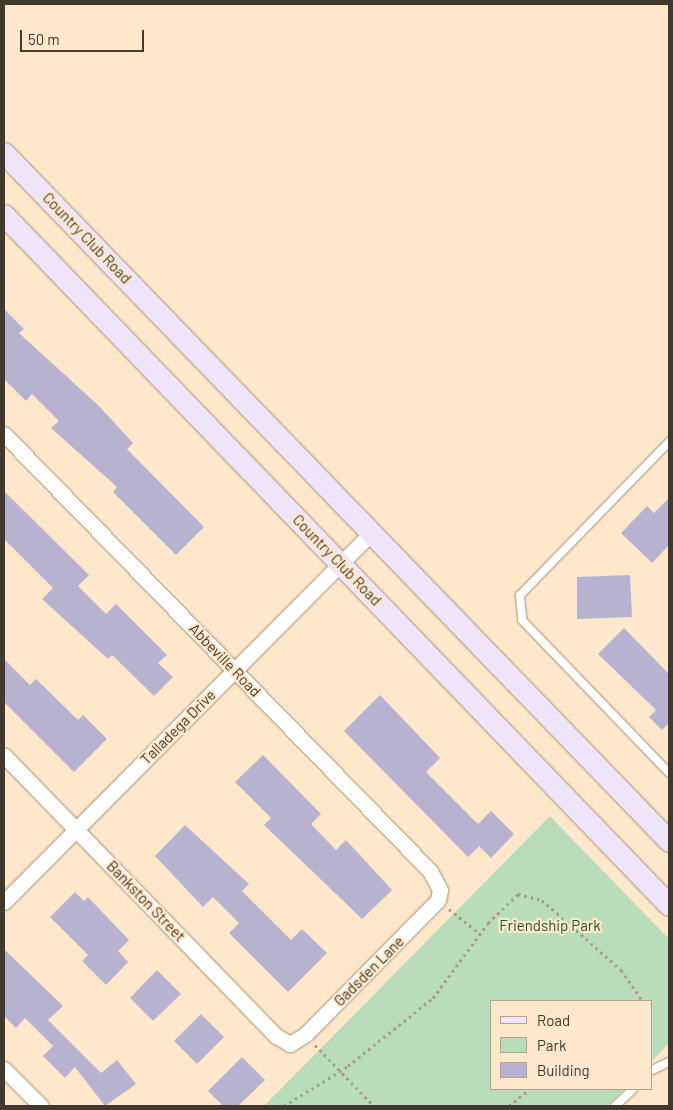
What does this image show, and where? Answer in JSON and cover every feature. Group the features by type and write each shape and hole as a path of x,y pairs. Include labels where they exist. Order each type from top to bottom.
{"main road":[{"name":"Country Club Road","path":"4,153 373,531 669,841"},
{"name":"Country Club Road","path":"4,215 669,905"}],"street":[{"name":"Abbeville Road","path":"4,434 430,871 440,890"},
{"name":"Talladega Drive","path":"4,902 373,531"},
{"name":"Bankston Street","path":"4,755 276,1036 290,1044"},
{"name":"Gadsden Lane","path":"290,1044 306,1034 431,909 440,890"},
{"path":"4,1069 41,1106"}],"lane":[{"path":"669,442 520,595 522,620 669,773"},
{"path":"653,1070 669,1062"},
{"path":"615,1106 632,1090"}],"path":[{"path":"284,1106 340,1072 433,998 480,934 510,899 533,895 616,965 642,1000"},
{"path":"449,909 480,934"},
{"path":"315,1045 374,1106"},
{"path":"509,1106 528,1090"}],"green space":[{"name":"Friendship Park","path":"550,816 669,939 669,1043 653,1060 653,1000 490,1000 490,1090 623,1090 607,1106 264,1106"}],"building":[{"path":"4,309 24,329 19,333 99,406 133,443 127,449 204,527 176,555 113,492 117,487 51,428 59,421 32,394 26,401 4,379"},
{"path":"4,491 89,575 78,586 106,614 116,604 167,655 158,663 173,677 154,696 112,655 108,659 42,599 53,588 4,539"},
{"path":"669,498 669,545 652,563 621,533 647,506 654,513"},
{"path":"630,575 632,617 577,619 577,577"},
{"path":"624,628 669,674 669,723 662,730 649,717 656,710 598,654"},
{"path":"4,659 30,685 36,679 78,720 83,715 107,739 74,772 4,702"},
{"path":"380,695 440,758 426,772 478,824 491,811 514,834 491,858 479,846 468,857 344,731"},
{"path":"263,755 321,814 311,824 336,850 346,840 392,890 362,919 264,825 271,818 235,782"},
{"path":"185,825 249,884 242,891 291,940 302,929 327,953 288,992 229,933 239,923 213,897 203,907 155,856"},
{"path":"75,892 84,901 88,897 129,940 118,951 128,962 106,985 82,961 88,955 50,917"},
{"path":"4,949 63,1006 48,1020 101,1073 117,1060 136,1084 105,1106 75,1067 65,1078 43,1056 53,1046 25,1018 16,1028 4,1016"},
{"path":"157,970 181,994 153,1021 130,998"},
{"path":"201,1014 224,1037 197,1064 174,1041"},
{"path":"242,1057 265,1080 238,1106 223,1106 208,1091"}]}
